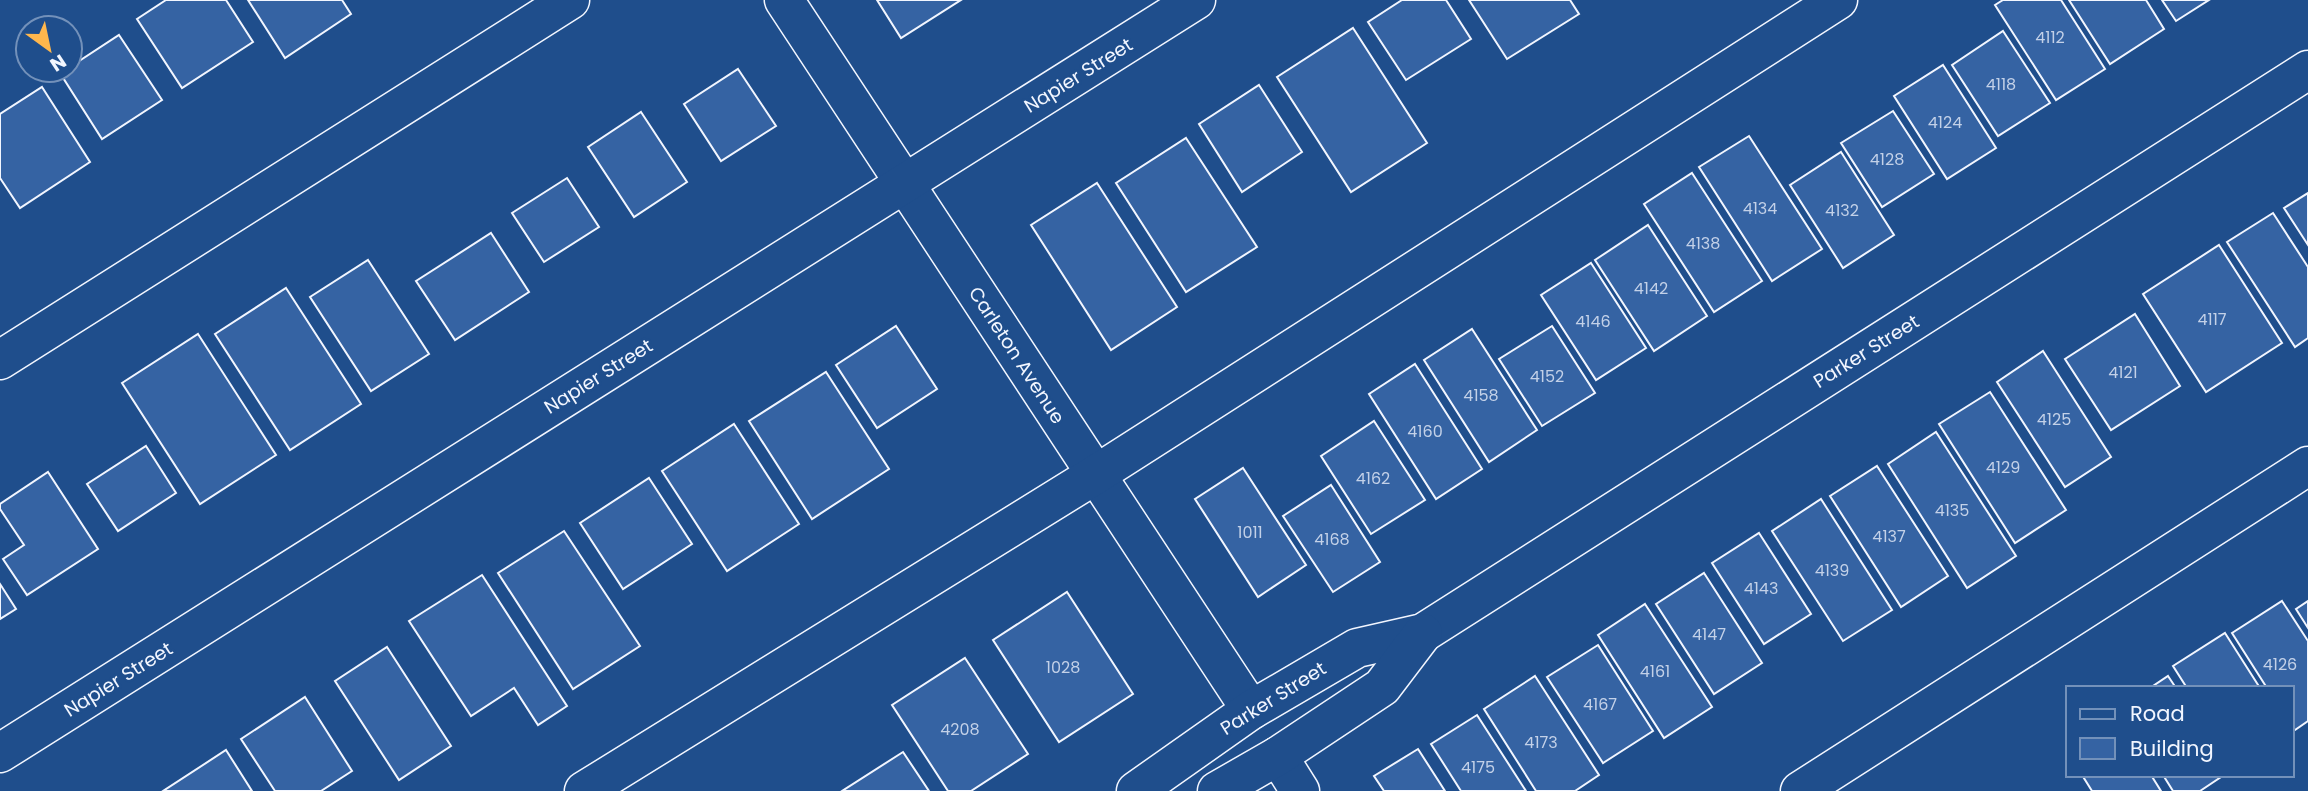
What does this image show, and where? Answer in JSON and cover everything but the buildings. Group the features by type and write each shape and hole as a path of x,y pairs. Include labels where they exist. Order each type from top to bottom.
{"street":[{"path":"0,360 570,0"},
{"name":"Carleton Avenue","path":"784,0 1251,710"},
{"name":"Napier Street","path":"0,754 1196,0"},
{"path":"584,791 1095,475 1838,0"},
{"name":"Parker Street","path":"1136,791 1251,710 1357,648 1423,633 2308,70"},
{"path":"1800,791 2308,466"},
{"name":"Parker Street","path":"1217,791 1278,756 1382,687 1423,633"},
{"path":"1278,756 1300,791"}]}
